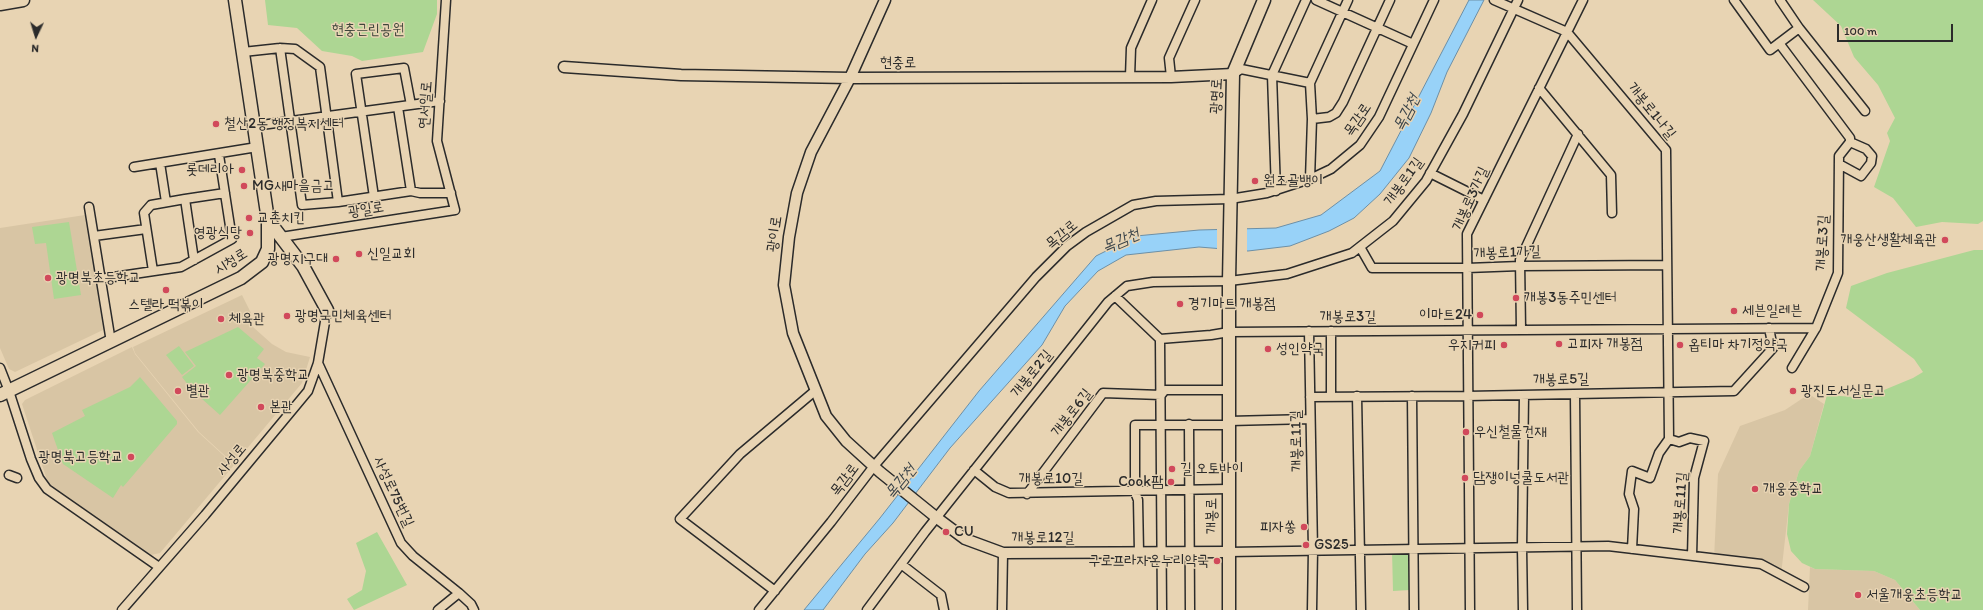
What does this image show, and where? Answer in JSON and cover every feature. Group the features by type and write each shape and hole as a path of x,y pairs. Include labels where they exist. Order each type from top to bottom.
{"main road":[{"path":"0,4 23,0"},
{"name":"시청로","path":"5,393 241,278 251,272 262,262 268,248 268,220 235,0"},
{"name":"광명로","path":"1230,202 1233,74 1264,0"},
{"name":"개봉로","path":"1230,202 1228,423 1228,552 1230,610"},
{"path":"268,220 303,266 327,310"}],"street":[{"name":"연서일로","path":"446,0 437,141 455,210"},
{"name":"광이로","path":"877,469 846,441 826,416 793,333 784,285 789,237 797,193 811,152 850,78 885,0"},
{"path":"1130,77 1131,48 1152,0"},
{"path":"1171,77 1169,58 1195,0"},
{"path":"1276,191 1272,76 1306,0"},
{"path":"1316,0 1413,44"},
{"path":"1310,179 1312,119 1310,83 1348,0"},
{"path":"1312,119 1330,117 1336,113 1343,102 1390,0"},
{"name":"목감로","path":"760,610 831,522 877,469 1036,277 1067,246 1086,232 1125,209 1138,204 1156,201 1230,202 1276,191 1310,179 1331,169 1360,145 1379,117 1434,0"},
{"name":"개봉로1나길","path":"1494,0 1567,32 1666,150 1668,329"},
{"name":"개봉로1길","path":"1229,278 1287,274 1352,253 1393,220 1426,181 1463,114 1511,7 1518,0"},
{"name":"개봉로3가길","path":"1467,330 1467,234 1583,0"},
{"path":"1734,0 1770,50 1799,28"},
{"path":"1780,0 1799,28 1865,111"},
{"path":"1779,43 1850,138 1850,142 1839,160 1861,176 1871,163 1872,156 1866,149 1850,142"},
{"path":"280,48 302,205 338,202 411,191 420,193 450,193"},
{"path":"243,52 280,48 295,49 320,67 338,202"},
{"name":"현충로","path":"564,66 681,75 850,78 1171,77 1233,74"},
{"path":"374,197 356,74 404,68 412,105"},
{"path":"1233,74 1241,69 1310,83"},
{"path":"1539,88 1611,174 1612,213"},
{"path":"254,126 440,101"},
{"path":"398,107 411,191"},
{"path":"1521,330 1520,260 1578,134"},
{"path":"134,167 219,155 257,147"},
{"path":"100,279 181,267 232,239 219,155"},
{"name":"개봉로3길","path":"1792,368 1816,328 1838,273 1839,160"},
{"path":"160,163 166,202"},
{"path":"1430,173 1484,200"},
{"path":"153,271 144,213 151,205 224,193"},
{"path":"185,199 194,260"},
{"path":"89,208 111,342"},
{"name":"광일로","path":"282,237 455,210"},
{"path":"94,236 146,228"},
{"name":"개봉로1가길","path":"1360,247 1372,268 1667,265"},
{"name":"개봉로2길","path":"867,610 935,516 974,470 1108,302 1127,286 1153,282 1229,278"},
{"path":"1116,296 1160,339 1162,610"},
{"name":"사성로","path":"122,610 308,391 318,363 327,310"},
{"name":"개봉로5길","path":"1310,397 1467,396 1734,391 1773,348 1769,328"},
{"name":"개봉로3길","path":"1229,332 1816,328"},
{"path":"1668,329 1669,439"},
{"path":"1467,330 1470,610"},
{"name":"개봉로11길","path":"1309,331 1313,550 1312,610"},
{"path":"1331,331 1331,396"},
{"path":"1160,339 1229,332"},
{"name":"사성로75번길","path":"318,363 401,543 413,556 460,593 474,610"},
{"path":"0,368 5,393 39,478 47,489 159,567"},
{"path":"775,591 680,519 740,454 816,390"},
{"name":"개봉로6길","path":"1027,494 1103,393 1160,394 1165,390 1229,390"},
{"path":"1575,394 1575,547 1577,610"},
{"path":"1523,610 1522,548 1524,395"},
{"path":"1357,396 1361,610"},
{"path":"1412,396 1414,610"},
{"path":"1139,552 1138,500 1135,492 1134,425 1228,423 1310,419"},
{"path":"1189,424 1190,610"},
{"name":"개봉로11길","path":"1632,549 1634,510 1629,494 1632,471 1650,478 1659,452 1669,439 1679,442 1690,438 1704,441 1694,478 1692,556"},
{"name":"개봉로12길","path":"877,469 965,539 1003,554 1228,552"},
{"name":"개봉로10길","path":"974,470 995,487 1009,493 1135,492 1228,488"},
{"name":"개봉로11길","path":"1228,552 1608,546 1761,564 1804,587"},
{"path":"1002,610 1003,554"},
{"path":"901,564 941,595 944,610"},
{"path":"438,610 460,593"}],"shaded area":[{"name":"광명북초등학교","path":"85,215 105,329 15,372 9,369 0,348 0,228"},
{"name":"광명북중학교","path":"242,295 251,313 248,319 253,327 272,344 286,352 310,357 302,383 234,464 199,432 135,353 133,347"},
{"name":"광명북고등학교","path":"132,347 135,354 198,432 234,465 160,553 151,555 52,487 47,480 22,404 25,400"},
{"name":"개웅중학교","path":"1809,394 1824,404 1810,456 1799,471 1789,504 1781,575 1761,564 1714,559 1718,474 1740,426 1785,410"},
{"name":"서울개웅초등학교","path":"1810,567 1815,569 1874,571 1895,580 1920,610 1808,610"}],"green space":[{"name":"현충근린공원","path":"265,0 437,0 437,14 423,52 362,61 352,56 322,51 297,28 268,25"},
{"path":"1813,0 1983,0 1983,221 1978,224 1942,222 1916,227 1893,198 1874,187 1890,141 1887,133 1895,118 1878,85 1854,57 1841,26"},
{"path":"69,222 81,295 54,299 46,243 35,244 32,227"},
{"path":"1974,250 1983,250 1983,610 1920,610 1895,580 1874,571 1815,569 1802,563 1791,551 1787,534 1789,504 1799,471 1810,456 1827,395 1853,397 1884,390 1913,378 1923,372 1914,359 1846,308 1851,286 1887,273"},
{"path":"238,327 264,349 257,358 265,364 220,415 192,390 182,377 196,366 185,352"},
{"path":"179,346 194,366 182,375 166,355"},
{"path":"140,377 177,421 177,424 123,487 121,485 113,498 63,464 52,433 85,416 82,410 130,387"},
{"path":"377,532 407,585 354,610 347,599 362,590 366,571 356,543"},
{"path":"1410,549 1410,590 1393,591 1392,550"}],"water":[{"name":"목감천","path":"1469,0 1484,0 1447,72 1431,113 1409,158 1380,194 1354,218 1329,231 1290,246 1248,251 1199,247 1126,255 1098,271 1065,306 1042,345 950,448 893,523 865,554 823,610 804,610 880,518 979,391 1096,256 1136,236 1199,230 1276,228 1321,215 1380,171"}],"pier":[{"path":"1217,227 1247,227 1247,253 1217,251"}],"place":[{"name":"철산2동 행정복지센터","path":"216,124"},
{"name":"롯데리아","path":"242,170"},
{"name":"원조골뱅이","path":"1255,181"},
{"name":"MG새마을금고","path":"244,186"},
{"name":"교촌치킨","path":"249,218"},
{"name":"영광식당","path":"250,233"},
{"name":"개웅산생활체육관","path":"1945,240"},
{"name":"신일교회","path":"359,254"},
{"name":"광명지구대","path":"336,259"},
{"name":"광명북초등학교","path":"48,278"},
{"name":"스텔라 떡볶이","path":"166,290"},
{"name":"개봉3동주민센터","path":"1516,298"},
{"name":"경기마트 개봉점","path":"1180,304"},
{"name":"세븐일레븐","path":"1734,311"},
{"name":"이마트24","path":"1480,315"},
{"name":"광명국민체육센터","path":"287,316"},
{"name":"체육관","path":"221,319"},
{"name":"고피자 개봉점","path":"1559,344"},
{"name":"우지커피","path":"1504,345"},
{"name":"옵티마 차기정약국","path":"1680,345"},
{"name":"성인약국","path":"1268,349"},
{"name":"광명북중학교","path":"229,375"},
{"name":"별관","path":"178,391"},
{"name":"광진도서실문고","path":"1793,391"},
{"name":"본관","path":"261,407"},
{"name":"우신철물건재","path":"1466,432"},
{"name":"광명북고등학교","path":"131,457"},
{"name":"길 오토바이","path":"1172,469"},
{"name":"담쟁이넝쿨도서관","path":"1465,478"},
{"name":"Cook팜","path":"1171,482"},
{"name":"개웅중학교","path":"1755,489"},
{"name":"피자쏭","path":"1304,527"},
{"name":"CU","path":"946,532"},
{"name":"GS25","path":"1306,545"},
{"name":"구로프라자온누리약국","path":"1217,561"},
{"name":"서울개웅초등학교","path":"1858,595"}]}
